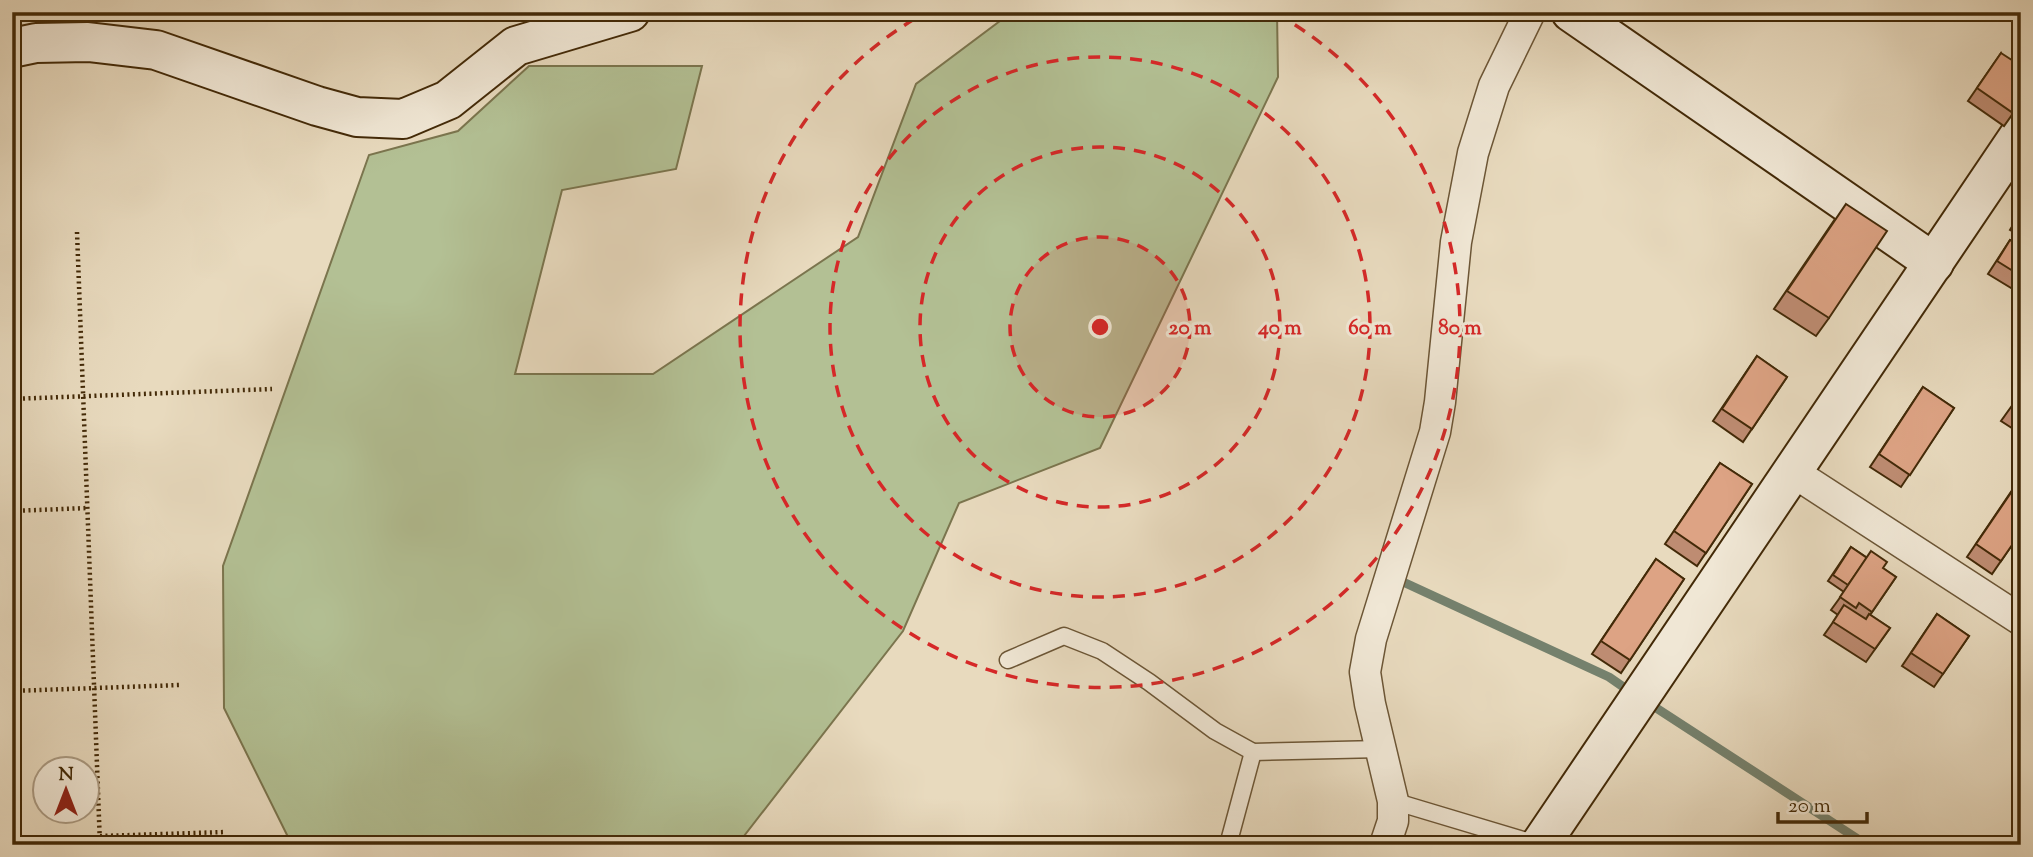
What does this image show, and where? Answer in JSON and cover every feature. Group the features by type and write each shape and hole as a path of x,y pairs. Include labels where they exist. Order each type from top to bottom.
{"street":[{"path":"12,48 36,43 88,42 156,50 317,106 357,117 403,119 448,100 516,46 630,12"},
{"path":"1385,845 1393,821 1393,801 1365,672 1371,639 1434,432 1440,401 1456,242 1473,153 1494,86 1530,12"},
{"path":"1571,12 1934,263"},
{"path":"1540,845 2021,133"},
{"path":"1793,472 2021,620"}],"lane":[{"path":"1008,660 1064,636 1102,651 1215,731 1253,752 1381,749"},
{"path":"1228,845 1253,752"},
{"path":"1393,801 1540,845"}],"path":[{"path":"77,232 100,845"},
{"path":"12,399 272,389"},
{"path":"12,511 88,508"},
{"path":"12,691 180,685"},
{"path":"100,836 226,832"}],"green space":[{"path":"1012,12 1277,12 1278,77 1100,448 959,503 903,631 737,845 292,845 224,708 223,566 369,155 458,131 529,66 702,66 676,169 562,190 515,374 653,374 858,237 916,84"}],"building":[{"path":"2001,53 2021,66 2021,102 2013,113 1977,88"},
{"path":"1846,204 1887,231 1829,318 1787,291"},
{"path":"2010,240 2021,246 2021,276 1997,261"},
{"path":"1757,356 1787,377 1752,429 1722,409"},
{"path":"1923,387 1954,408 1910,475 1879,454"},
{"path":"2021,393 2021,407 2014,402"},
{"path":"1720,463 1752,484 1706,553 1674,531"},
{"path":"2021,478 2021,532 2001,561 1976,544"},
{"path":"1851,547 1867,558 1848,585 1833,575"},
{"path":"1871,551 1887,562 1883,568 1896,577 1872,612 1859,603 1856,608 1840,597"},
{"path":"1656,559 1684,579 1630,660 1601,641"},
{"path":"1844,605 1866,619 1869,614 1890,628 1875,649 1833,622"},
{"path":"1937,614 1969,636 1943,674 1911,653"}],"waterway":[{"path":"1401,581 1609,677 1632,693"},
{"path":"1647,702 1867,845"}]}
